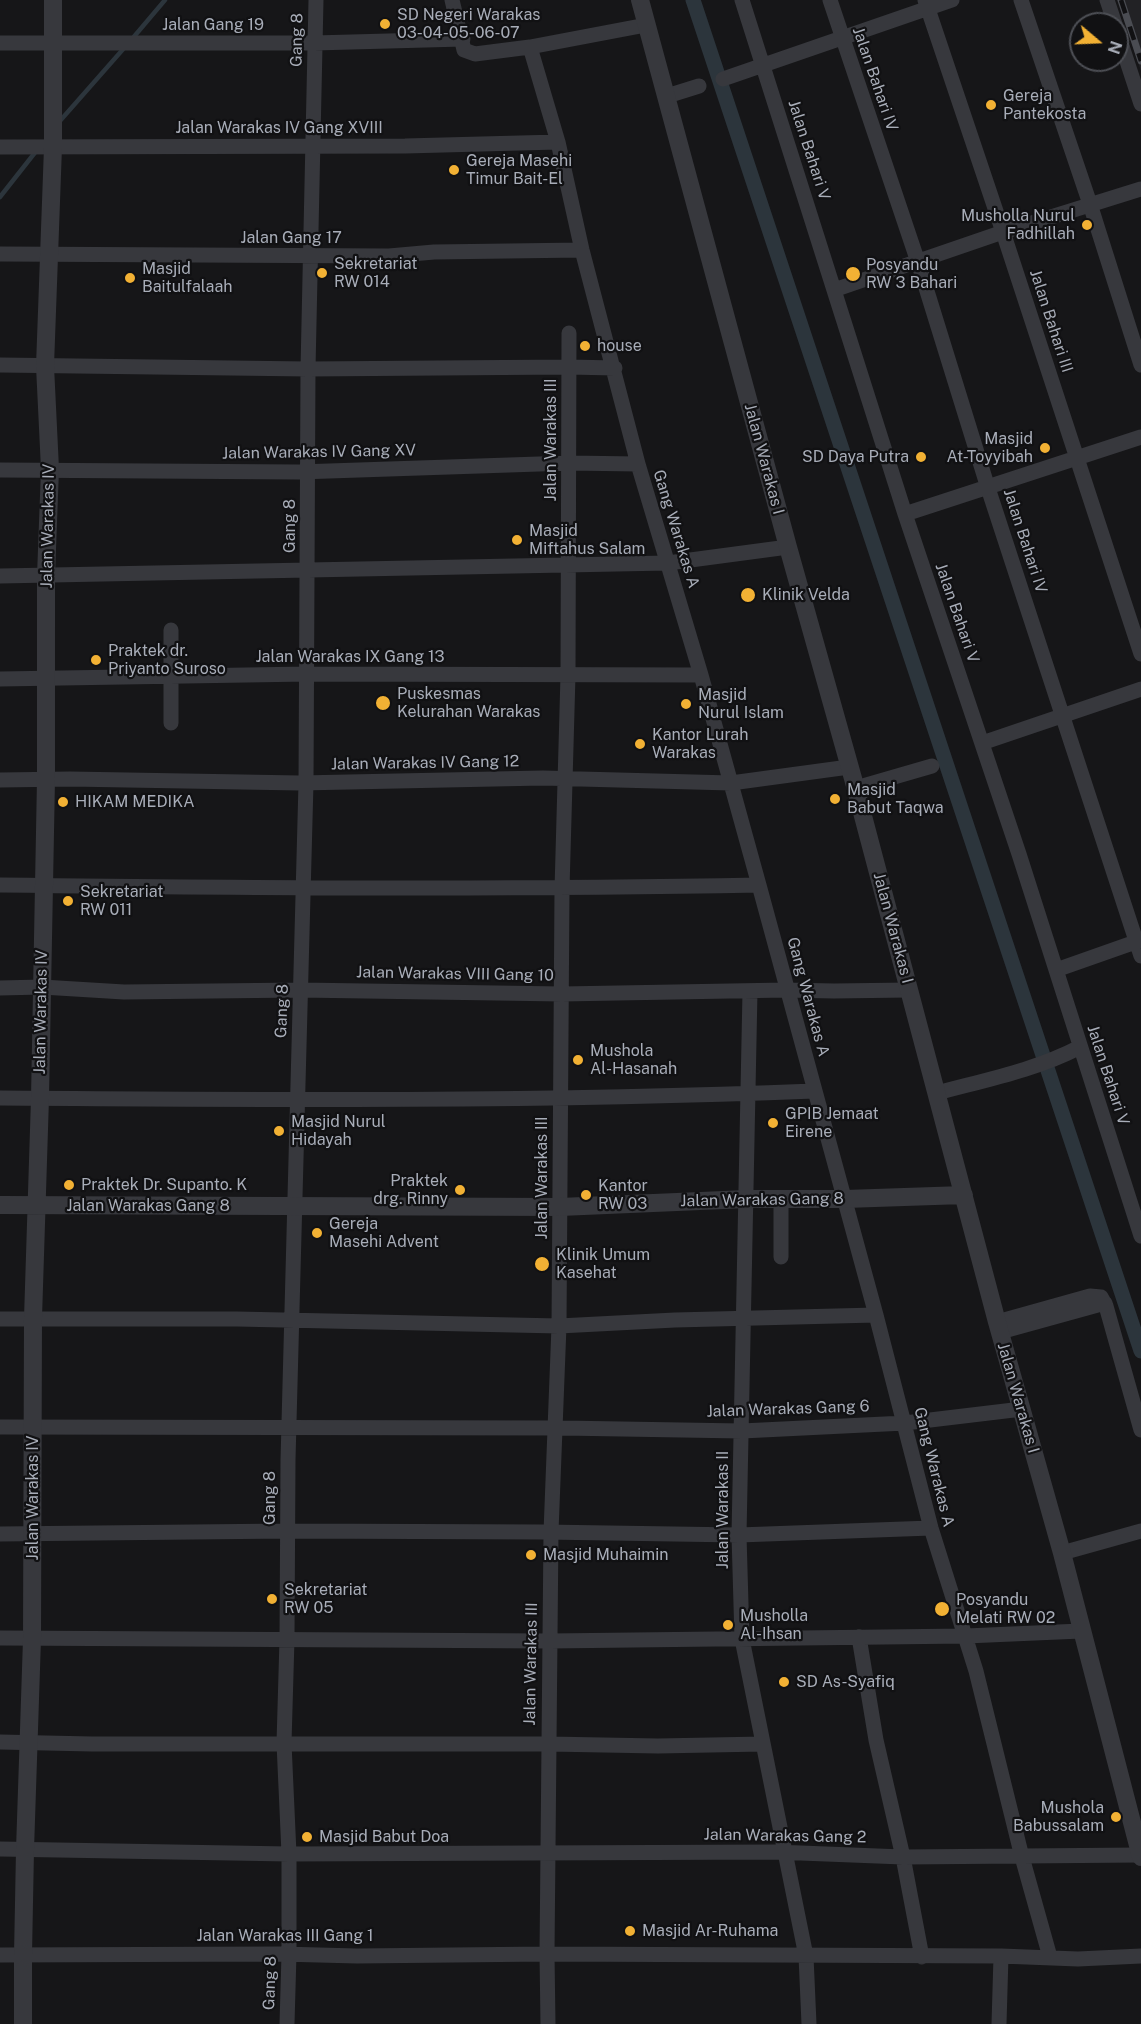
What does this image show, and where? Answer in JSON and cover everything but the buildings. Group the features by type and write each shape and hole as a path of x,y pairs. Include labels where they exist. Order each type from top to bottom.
{"street":[{"name":"Jalan Warakas IV","path":"23,2024 22,1955 33,1639 33,1318 44,885 46,576 50,470 45,366 53,0"},
{"name":"Gang 8","path":"287,2024 288,1854 284,1743 289,1427 306,783 308,369 316,0"},
{"path":"452,0 464,50 474,54 530,47 646,25"},
{"name":"Jalan Warakas I","path":"640,0 788,547 856,788 1141,1856"},
{"name":"Jalan Bahari V","path":"742,0 905,514 982,742 1080,1047 1135,1195 1141,1236"},
{"name":"Jalan Bahari IV","path":"830,0 918,262 988,488 1139,946"},
{"path":"723,79 927,4 952,0"},
{"path":"1021,0 1090,204 1141,365"},
{"name":"Jalan Bahari III","path":"927,4 1004,232 1141,654"},
{"name":"Jalan Gang 19","path":"0,43 314,44 463,39"},
{"name":"Gang Warakas A","path":"530,47 558,142 582,250 615,368 638,464 731,783 845,1199 931,1528 976,1671 1022,1857 1050,1957"},
{"path":"1129,68 1141,104"},
{"path":"667,96 699,86"},
{"name":"Jalan Warakas IV Gang XVIII","path":"0,147 49,140 313,146 558,142"},
{"path":"834,290 1004,232 1141,189"},
{"name":"Jalan Gang 17","path":"0,254 389,256 434,252 582,250"},
{"name":"Jalan Warakas III","path":"548,2024 551,1532 559,1326 562,889 568,675 569,333"},
{"path":"0,365 308,369 615,368"},
{"path":"905,514 1141,437"},
{"name":"Jalan Warakas IV Gang XV","path":"0,470 308,472 638,464"},
{"path":"0,576 668,563 788,547"},
{"path":"171,630 171,723"},
{"name":"Jalan Warakas IX Gang 13","path":"0,679 308,674 701,675"},
{"path":"982,742 1141,688"},
{"path":"856,788 932,766"},
{"name":"Jalan Warakas IV Gang 12","path":"0,780 306,783 565,779 731,783 849,767"},
{"path":"0,885 304,889 562,889 759,885"},
{"path":"1056,970 1139,946"},
{"name":"Jalan Warakas VIII Gang 10","path":"0,988 42,987 124,992 300,990 562,993 909,990"},
{"name":"Jalan Warakas II","path":"750,991 739,1535 742,1639 806,1956 809,2024"},
{"path":"937,1093 1038,1065 1080,1047"},
{"path":"0,1098 297,1100 814,1091"},
{"name":"Jalan Warakas Gang 8","path":"0,1205 560,1207 747,1199 845,1199 964,1195"},
{"path":"781,1199 781,1257"},
{"path":"999,1327 1090,1296 1103,1300 1141,1430"},
{"path":"0,1319 237,1319 559,1326 876,1315"},
{"name":"Jalan Warakas Gang 6","path":"33,1428 555,1428 742,1431 905,1423 1022,1409"},
{"path":"0,1427 33,1428"},
{"path":"0,1533 288,1531 739,1535 931,1528"},
{"path":"1062,1554 1141,1531"},
{"path":"0,1638 550,1641 966,1636 1081,1632"},
{"path":"859,1637 876,1740 903,1857 922,1957"},
{"path":"0,1742 658,1746 763,1744"},
{"path":"0,1850 288,1854"},
{"name":"Jalan Warakas Gang 2","path":"288,1854 784,1852 903,1857 1141,1856"},
{"name":"Jalan Warakas III Gang 1","path":"0,1955 547,1954 1001,1956 1110,1959 1141,1956"},
{"path":"999,2024 1001,1956"}],"shaded area":[{"path":"1117,0 1141,0 1141,71 1129,36 1129,12 1121,12"}],"waterway":[{"path":"132,39 165,0"},
{"path":"693,0 1141,1351"},
{"path":"59,122 125,47"},
{"path":"0,197 37,150"}],"railway":[{"path":"1121,0 1141,61"}],"place":[{"name":"SD Negeri Warakas 03-04-05-06-07","path":"385,24"},
{"name":"Gereja Pantekosta","path":"991,105"},
{"name":"Gereja Masehi Timur Bait-El","path":"454,170"},
{"name":"Musholla Nurul Fadhillah","path":"1087,225"},
{"name":"Sekretariat RW 014","path":"322,273"},
{"name":"Posyandu RW 3 Bahari","path":"853,274"},
{"name":"Masjid Baitulfalaah","path":"130,278"},
{"name":"house","path":"585,346"},
{"name":"Masjid At-Toyyibah","path":"1045,448"},
{"name":"SD Daya Putra","path":"921,457"},
{"name":"Masjid Miftahus Salam","path":"517,540"},
{"name":"Klinik Velda","path":"748,595"},
{"name":"Praktek dr. Priyanto Suroso","path":"96,660"},
{"name":"Puskesmas Kelurahan Warakas","path":"383,703"},
{"name":"Masjid Nurul Islam","path":"686,704"},
{"name":"Kantor Lurah Warakas","path":"640,744"},
{"name":"Masjid Babut Taqwa","path":"835,799"},
{"name":"HIKAM MEDIKA","path":"63,802"},
{"name":"Sekretariat RW 011","path":"68,901"},
{"name":"Mushola Al-Hasanah","path":"578,1060"},
{"name":"GPIB Jemaat Eirene","path":"773,1123"},
{"name":"Masjid Nurul Hidayah","path":"279,1131"},
{"name":"Praktek Dr. Supanto. K","path":"69,1185"},
{"name":"Praktek drg. Rinny","path":"460,1190"},
{"name":"Kantor RW 03","path":"586,1195"},
{"name":"Gereja Masehi Advent","path":"317,1233"},
{"name":"Klinik Umum Kasehat","path":"542,1264"},
{"name":"Masjid Muhaimin","path":"531,1555"},
{"name":"Sekretariat RW 05","path":"272,1599"},
{"name":"Posyandu Melati RW 02","path":"942,1609"},
{"name":"Musholla Al-Ihsan","path":"728,1625"},
{"name":"SD As-Syafiq","path":"784,1682"},
{"name":"Mushola Babussalam","path":"1116,1817"},
{"name":"Masjid Babut Doa","path":"307,1837"},
{"name":"Masjid Ar-Ruhama","path":"630,1931"}]}
